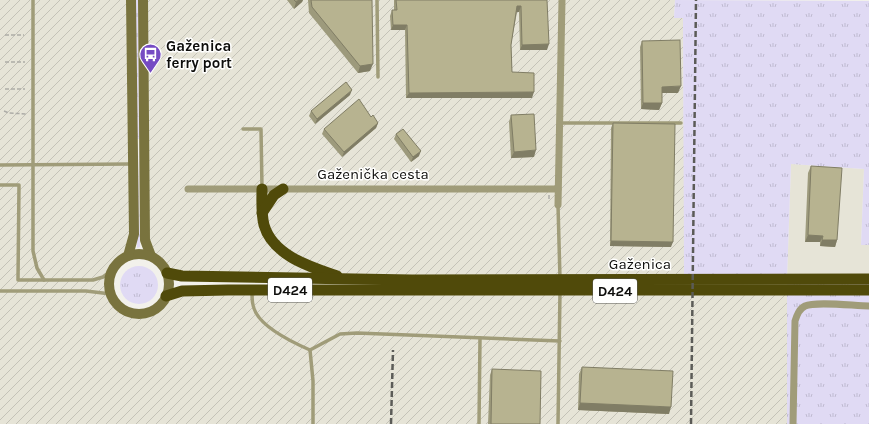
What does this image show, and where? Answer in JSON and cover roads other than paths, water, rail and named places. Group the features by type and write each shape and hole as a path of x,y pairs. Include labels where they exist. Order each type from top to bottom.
{"highway":[{"path":"262,189 262,213 264,227 279,247 292,258 306,266 349,279"},
{"path":"262,213 274,195 283,189"},
{"name":"D424","path":"167,273 182,276 349,279 413,285"},
{"name":"Gaženica","path":"413,285 869,279"},
{"name":"D424","path":"166,296 182,291 413,285"},
{"name":"Gaženica","path":"413,285 869,290"}],"main road":[{"path":"128,256 134,234 131,0"},
{"path":"144,0 145,240 151,256"},
{"path":"143,254 151,256 158,260 167,273 169,280 166,296 155,309 138,314 121,308 111,294 109,283 111,271 118,262 128,256 143,254"}],"street":[{"path":"558,205 562,0"},
{"name":"Gaženička cesta","path":"188,189 558,189"},
{"path":"793,424 795,321 798,313 805,306 814,304 869,306"}],"lane":[{"path":"33,0 33,252 37,268 44,280"},
{"path":"377,0 378,77"},
{"path":"559,123 681,123"},
{"path":"243,129 261,129 262,189"},
{"path":"0,165 133,164"},
{"path":"0,185 19,185 18,280 93,280 103,277 111,271"},
{"path":"558,205 561,317 558,424"},
{"path":"252,290 252,303 256,313 281,335 310,350"},
{"path":"0,291 86,291 111,294"},
{"path":"310,350 340,334 357,333 560,341"},
{"path":"479,424 480,338"},
{"path":"310,350 313,381 313,424"}],"railway":[{"path":"691,424 696,0"},
{"path":"391,424 393,350"}],"place":[{"name":"Gaženica ferry port","path":"150,74"}]}
